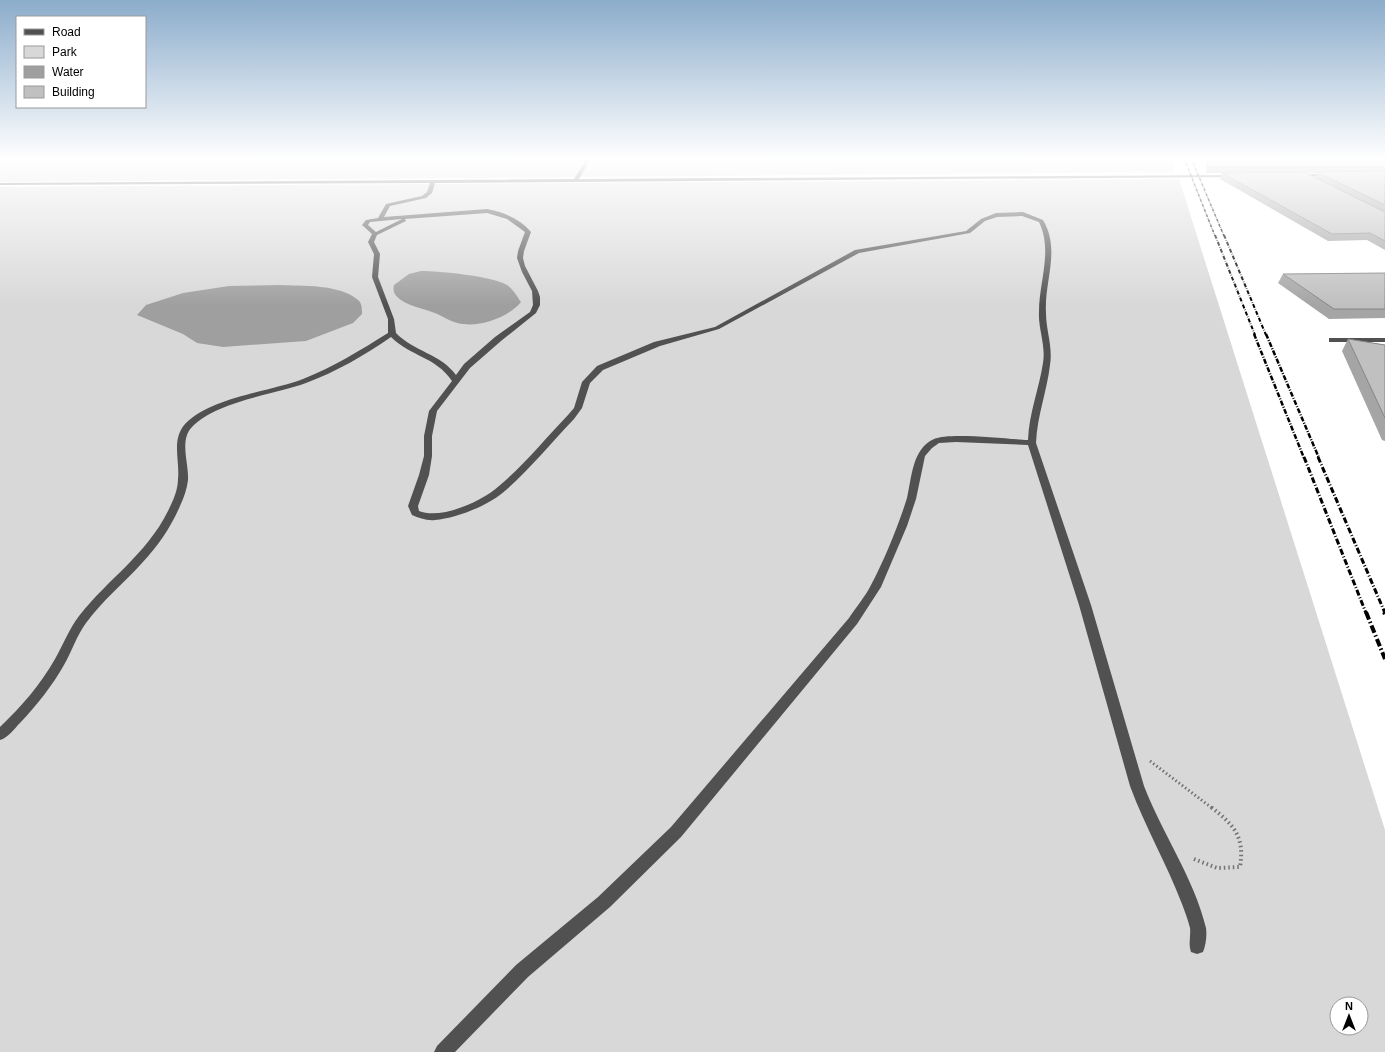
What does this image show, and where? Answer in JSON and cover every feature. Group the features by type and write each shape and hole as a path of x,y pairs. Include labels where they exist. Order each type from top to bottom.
{"street":[{"path":"380,219 387,207"},
{"path":"375,234 365,225 365,223 380,219 492,212 505,217 528,232 519,252 520,260 538,298 533,313 477,356 455,380 447,394 432,411 430,419 428,456 424,475 413,506 415,513 421,517 431,518 448,514 489,498 502,489 572,417 578,408 586,382 600,368 657,344 717,328 857,251 968,232 989,216 1023,214 1037,218 1043,224 1048,250 1042,312 1048,353 1042,386 1033,418 1032,443 1085,605 1137,786 1147,812 1174,865 1190,905 1198,929 1197,946"},
{"path":"416,216 389,226 375,234 371,242 377,254 375,278 391,319 392,334 407,346 439,362 449,371 455,380"},
{"path":"0,735 16,720 40,691 58,664 81,622 93,607 148,550 167,523 178,499 183,481 184,464 181,442 183,433 188,425 197,418 222,406 282,388 323,373 392,334"},
{"path":"1332,340 1385,340"},
{"path":"443,1052 522,971 604,902 676,832 854,621 876,587 902,526 911,499 921,455 933,444 945,439 972,438 1032,443"}],"path":[{"path":"1148,759 1164,773 1228,821 1239,835 1243,852 1240,867 1221,869 1203,864 1192,858"}],"green space":[{"path":"0,207 1188,207 1385,830 1385,1052 0,1052"}],"water":[{"path":"421,271 465,275 499,282 511,288 521,302 503,316 479,324 463,324 449,320 435,313 408,304 397,296 394,291 394,285 409,274"},
{"path":"280,285 331,288 341,291 359,301 362,306 362,314 353,323 306,341 223,347 197,343 183,334 137,315 146,305 183,293 229,286"}],"building":[{"path":"1283,207 1375,207 1385,212 1385,241 1370,233 1332,234"},
{"path":"1385,273 1385,309 1334,309 1283,274"},
{"path":"1348,339 1385,345 1385,418"}],"railway":[{"path":"1204,207 1215,236"},
{"path":"1212,207 1224,236"},
{"path":"1215,235 1255,335"},
{"path":"1224,235 1266,335"},
{"path":"1254,334 1304,458"},
{"path":"1266,334 1319,458"},
{"path":"1304,457 1366,613"},
{"path":"1318,457 1385,613"},
{"path":"1366,612 1385,659"}]}
